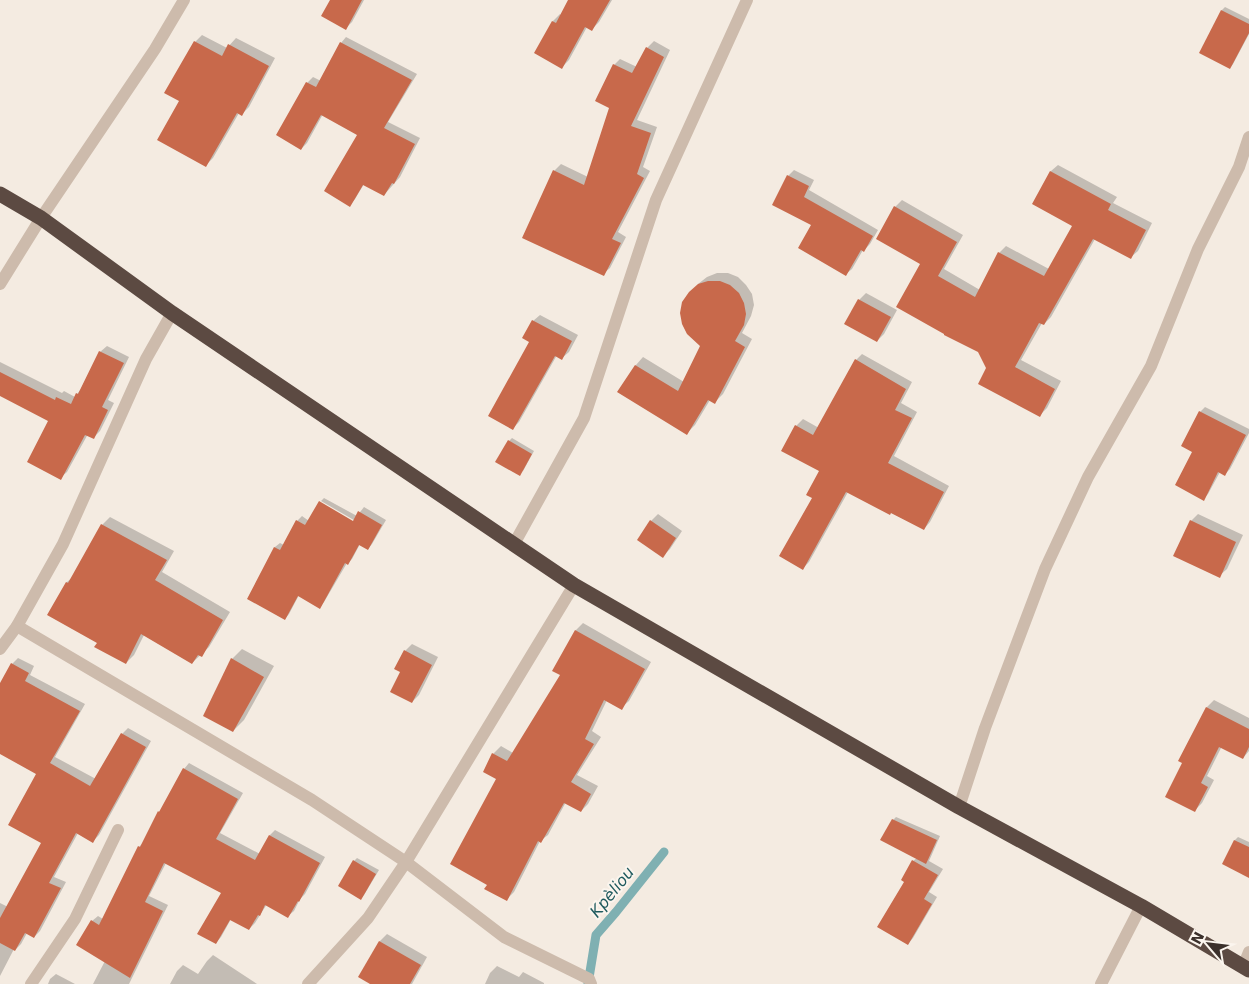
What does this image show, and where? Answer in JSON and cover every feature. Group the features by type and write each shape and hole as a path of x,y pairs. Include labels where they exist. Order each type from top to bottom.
{"highway":[{"path":"0,194 41,218 172,313 574,585 958,807 1140,906 1246,968"}],"street":[{"path":"0,284 41,218 155,49 184,0"},
{"path":"514,544 584,418 656,200 746,0"},
{"path":"958,807 985,728 1045,569 1088,477 1151,366 1198,249 1239,167 1249,137"},
{"path":"0,650 63,544 146,359 172,313"},
{"path":"308,984 368,918 406,862 574,585"},
{"path":"16,626 312,800 406,862 504,937 589,979 591,984"},
{"path":"31,984 75,919 118,830"},
{"path":"1101,984 1140,906"},
{"path":"1246,968 1249,952"}],"building":[{"path":"330,0 362,0 346,30 321,16"},
{"path":"568,0 610,0 592,31 585,27 562,69 534,53 552,21 556,23"},
{"path":"1221,10 1249,24 1249,33 1230,69 1199,53"},
{"path":"194,41 222,56 228,44 269,66 242,116 237,113 206,167 157,140 179,101 164,93"},
{"path":"340,42 412,80 384,128 415,144 394,184 392,183 384,196 363,185 350,207 324,191 357,135 321,115 301,150 276,135 306,82 316,87"},
{"path":"646,47 664,57 631,126 651,133 637,174 644,178 612,239 621,243 604,276 522,238 553,170 584,185 609,108 595,101 613,64 632,73"},
{"path":"1050,171 1111,204 1108,210 1146,230 1131,259 1093,239 1044,325 1039,323 1015,367 1055,389 1040,417 978,384 986,368 978,352 896,307 920,264 876,239 894,206 957,242 938,276 975,297 998,252 1044,276 1072,226 1032,204"},
{"path":"787,175 809,186 804,197 873,236 864,252 861,250 846,276 798,248 811,225 772,205"},
{"path":"708,281 720,281 730,285 739,293 744,303 746,314 744,325 735,341 745,347 715,404 708,400 687,435 617,392 635,365 678,391 700,346 687,334 682,324 680,313 682,302 698,284"},
{"path":"858,299 891,317 877,342 844,324"},
{"path":"532,320 572,341 562,360 555,356 513,430 488,416 529,342 522,338"},
{"path":"99,351 124,363 102,407 108,410 94,439 85,435 61,480 27,462 48,421 0,396 0,372 55,400 56,397 71,404 76,393 78,394"},
{"path":"855,359 906,389 895,410 912,418 888,463 944,492 924,530 846,492 803,570 779,556 812,498 806,495 819,471 781,451 795,425 813,435"},
{"path":"1199,411 1246,435 1225,476 1218,472 1204,501 1175,485 1192,452 1181,446"},
{"path":"508,440 532,454 520,476 495,462"},
{"path":"319,501 353,521 358,511 382,525 368,550 359,545 348,565 345,563 320,609 298,596 285,620 247,599 274,547 280,550 296,520 305,525"},
{"path":"650,520 676,538 663,558 637,540"},
{"path":"1190,520 1236,542 1220,578 1173,556"},
{"path":"101,524 167,560 155,580 223,620 202,657 198,655 192,664 141,634 126,664 94,647 97,643 47,615 66,582 68,583"},
{"path":"575,630 645,669 622,710 604,700 585,739 594,744 571,782 591,794 581,812 564,803 541,843 538,841 507,901 484,889 487,885 450,864 496,779 483,772 492,753 507,761 560,675 552,671"},
{"path":"404,650 432,665 412,703 390,692 400,672 394,669"},
{"path":"231,658 264,677 233,732 203,716"},
{"path":"11,663 29,673 25,681 80,711 50,763 90,786 121,733 146,747 93,843 76,833 49,883 61,888 34,938 25,933 15,951 0,943 0,918 41,843 8,825 36,774 0,754 0,683"},
{"path":"1206,707 1249,729 1249,747 1243,759 1219,747 1201,783 1208,787 1195,812 1165,797 1182,763 1178,761"},
{"path":"183,768 238,799 216,839 255,860 269,835 320,863 288,918 265,905 260,916 258,915 249,930 230,920 216,944 197,934 221,893 164,863 145,902 163,911 130,978 76,945 91,920 99,925 138,846 140,847"},
{"path":"892,819 937,840 926,864 880,840"},
{"path":"1234,840 1249,847 1249,878 1222,864"},
{"path":"353,860 376,874 361,900 338,886"},
{"path":"912,860 938,875 924,899 932,904 908,945 877,927 904,882 901,880"},
{"path":"379,941 421,965 410,984 370,984 358,977"}],"waterway":[{"name":"Kpèliou","path":"588,984 596,935 664,852"}]}
